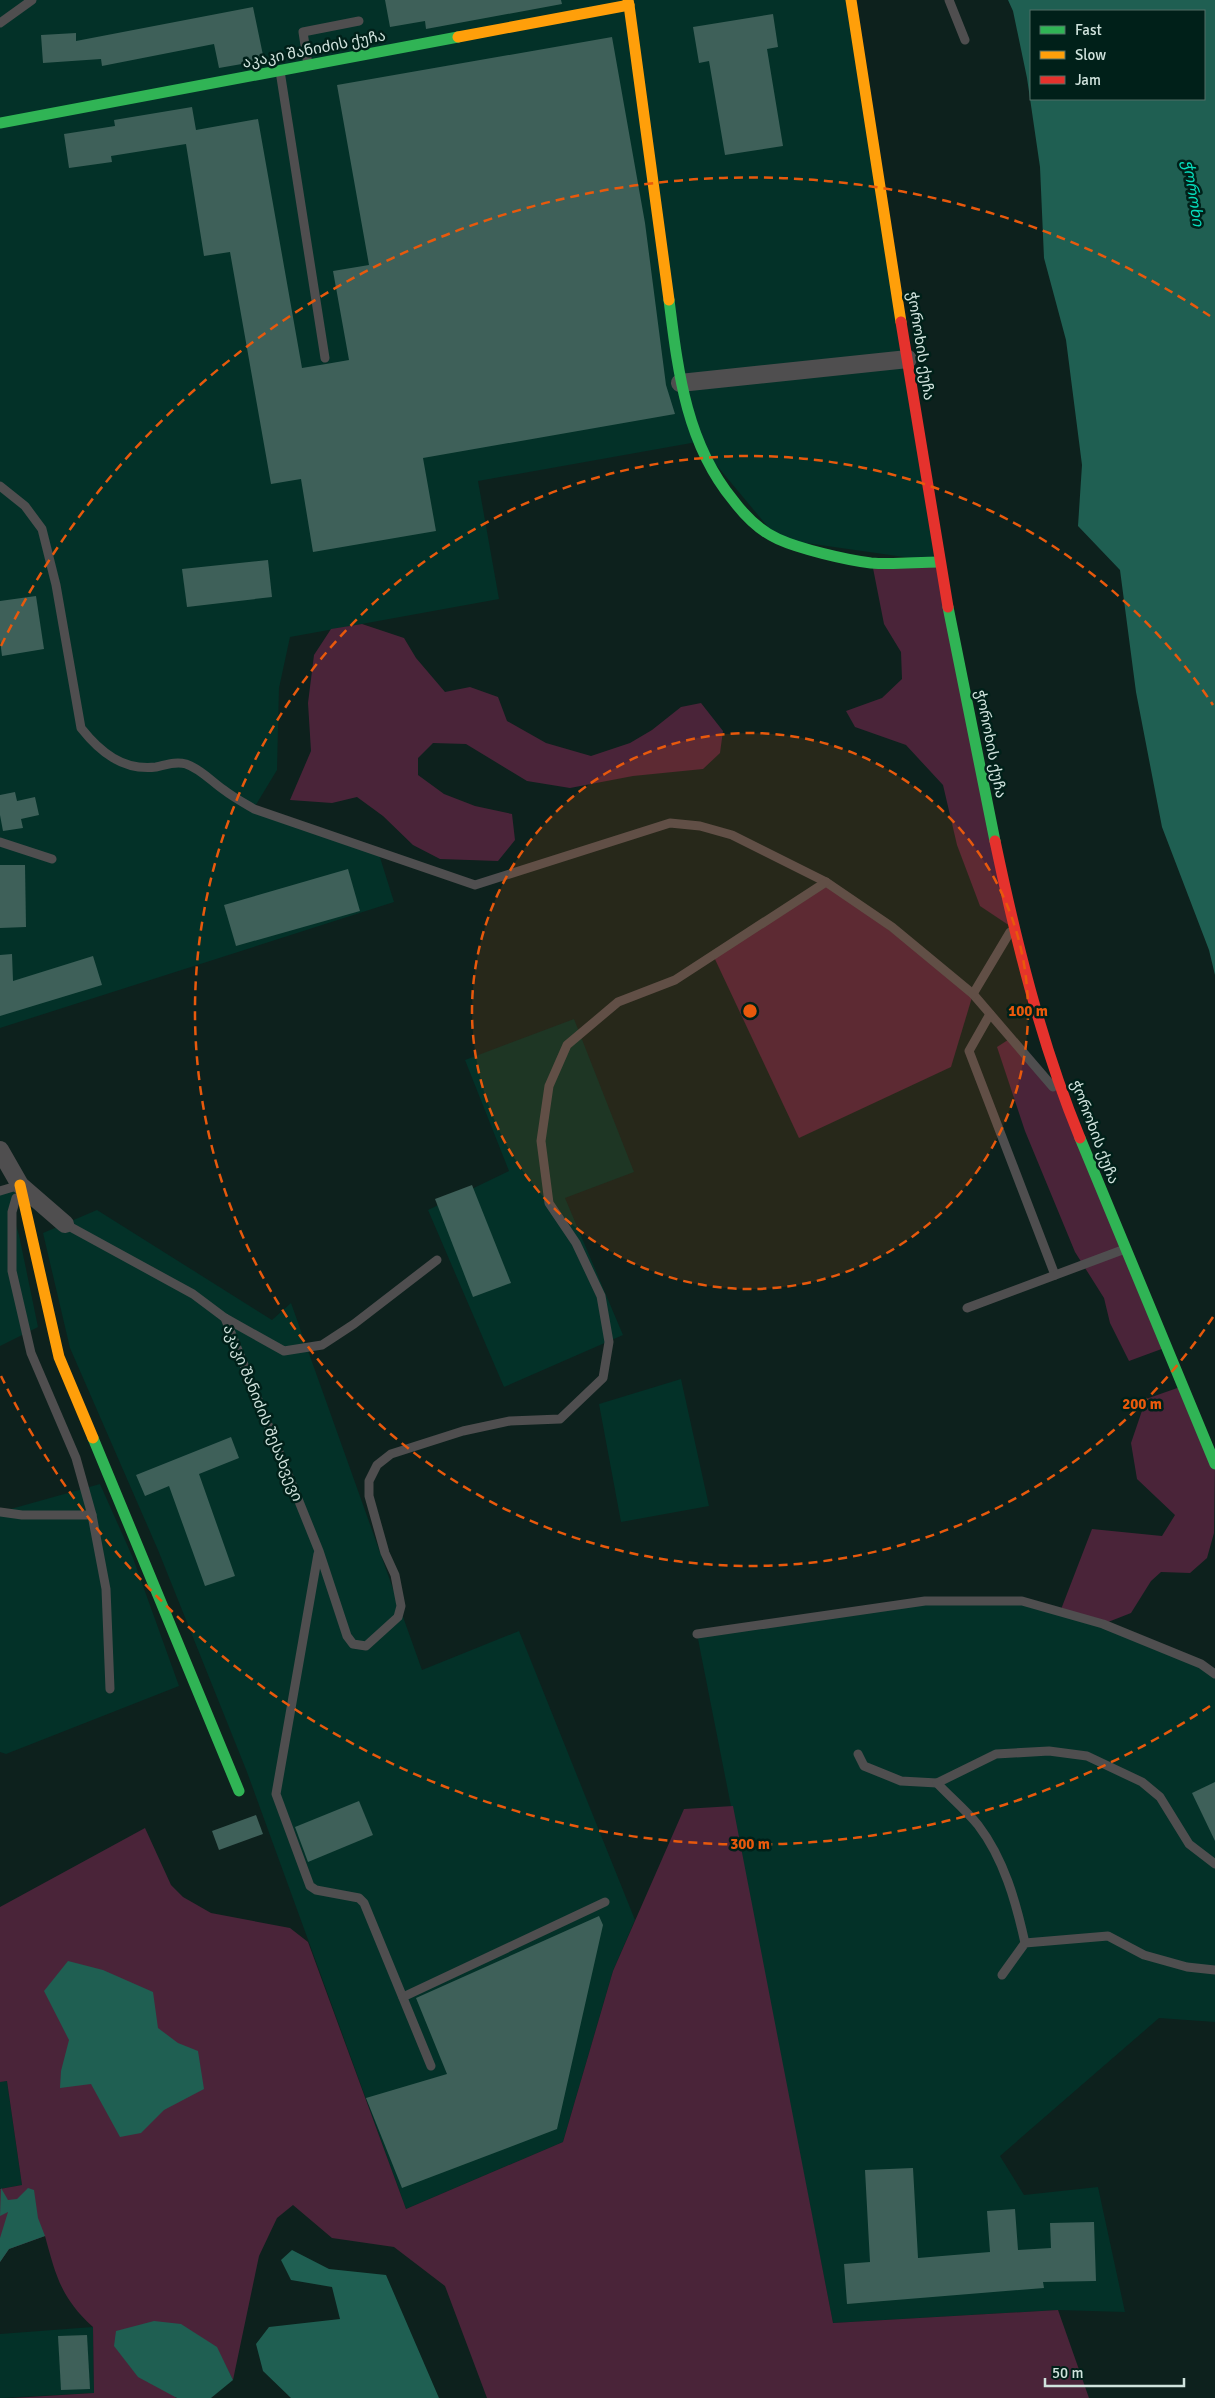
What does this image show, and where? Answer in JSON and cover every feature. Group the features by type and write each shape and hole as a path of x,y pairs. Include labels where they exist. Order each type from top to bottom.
{"street":[{"name":"ჭოროხის ქუჩა","path":"851,0 939,562 1012,928 1064,1101 1215,1464"},
{"path":"629,2 680,384 697,442 722,487 748,520 778,539 844,558 872,563 939,562"},
{"name":"აკაკი შანიძის ქუჩა","path":"0,123 629,2"},
{"path":"680,384 908,359"},
{"name":"აკაკი შანიძის შესახვევი","path":"0,1150 20,1185 65,1224"},
{"path":"20,1185 59,1357 239,1791"}],"lane":[{"path":"0,22 32,0"},
{"path":"949,0 965,40"},
{"path":"308,65 303,32 360,21"},
{"path":"280,70 325,358"},
{"path":"0,486 26,506 42,529 56,585 81,728 92,743 110,759 133,766 154,767 175,763 187,764 254,809 475,885 670,823 700,826 732,835 826,882 892,927 974,994 1064,1101"},
{"path":"0,842 52,859"},
{"name":"აკაკი შანიძის შესახვევი","path":"65,1224 193,1294 226,1318 319,1551 347,1636 353,1644 366,1646 398,1617 401,1606 395,1575 385,1553 369,1496 368,1482 377,1465 391,1454 463,1431 510,1421 560,1419 603,1378 609,1342 601,1296 576,1243 549,1203 540,1141 549,1086 567,1045 618,1002 675,980 826,882"},
{"path":"974,994 1012,928"},
{"path":"990,1014 969,1051 1055,1275"},
{"path":"0,1191 20,1185"},
{"path":"20,1185 12,1212 12,1271 30,1353 76,1458 92,1515 106,1589 110,1689"},
{"path":"967,1308 1126,1248"},
{"path":"226,1318 284,1351 322,1345 354,1324 437,1260"},
{"path":"0,1512 22,1515 92,1515"},
{"path":"319,1551 276,1794 310,1886 316,1890 359,1898 364,1903 431,2066"},
{"path":"697,1634 925,1601 1022,1601 1103,1624 1201,1664 1215,1674"},
{"path":"858,1754 864,1766 900,1781 937,1783 996,1754 1049,1751 1087,1756 1142,1782 1160,1797 1189,1844 1215,1864"},
{"path":"937,1783 978,1825 996,1857 1016,1900 1025,1943 1002,1975"},
{"path":"403,1997 606,1902"},
{"path":"1025,1943 1108,1936 1144,1955 1187,1967 1215,1970"}],"shaded area":[{"path":"0,0 851,0 939,562 778,539 697,442 478,481 499,599 290,637 279,688 277,770 254,808 378,851 394,902 0,1028"},
{"path":"939,562 1013,928 980,906 957,845 943,785 906,745 855,727 846,711 882,698 902,679 901,652 884,624 872,563"},
{"path":"362,624 404,638 416,658 445,692 470,687 498,697 507,721 546,743 591,756 630,743 652,730 681,707 701,703 723,731 720,753 703,769 633,776 570,788 527,781 466,744 433,743 418,758 418,775 444,794 475,806 512,814 515,840 498,861 440,859 413,845 383,816 357,797 332,803 290,800 311,751 308,703 314,655 331,629"},
{"path":"826,882 973,994 951,1067 799,1138 713,955"},
{"path":"574,1019 634,1172 565,1198 623,1335 504,1387 428,1210 509,1171 465,1060"},
{"path":"1011,1038 1065,1101 1167,1347 1129,1361 1110,1323 1104,1298 1075,1252 1025,1131 997,1047"},
{"path":"20,1185 12,1212 19,1235 38,1327 0,1346 0,1191"},
{"path":"97,1210 272,1320 291,1303 422,1670 519,1631 635,1920 613,1971 563,2142 406,2209 247,1772 158,1550 70,1348 43,1233"},
{"path":"681,1379 709,1506 621,1522 599,1404"},
{"path":"1183,1386 1215,1464 1214,1533 1207,1558 1190,1573 1161,1572 1151,1581 1131,1613 1103,1624 1060,1612 1092,1529 1162,1536 1175,1515 1137,1479 1131,1443 1146,1399"},
{"path":"100,1484 133,1558 179,1686 6,1754 0,1752 0,1512"},
{"path":"925,1601 1022,1601 1103,1624 1215,1674 1215,2022 1159,2018 1000,2156 1024,2195 1098,2187 1125,2312 1058,2310 833,2323 697,1634"},
{"path":"733,1806 833,2323 1058,2310 1089,2398 487,2398 445,2286 394,2247 332,2238 293,2205 277,2218 259,2256 233,2380 216,2347 175,2397 177,2398 12,2398 94,2393 93,2327 74,2306 61,2286 45,2236 9,2249 0,2262 0,2189 22,2185 7,2081 0,2082 0,1907 145,1828 171,1885 183,1897 211,1913 290,1928 308,1942 406,2209 563,2142 613,1971 684,1809"},
{"path":"7,2081 22,2185 0,2189 0,2082"},
{"path":"93,2327 94,2393 0,2398 0,2334"}],"water":[{"name":"ჭოროხი","path":"1008,0 1215,0 1215,975 1209,950 1162,827 1136,692 1120,570 1078,526 1082,465 1066,340 1044,258 1040,167 1030,100 1205,100 1205,10 1030,10 1030,99 1013,11"},
{"path":"68,1961 103,1970 153,1992 158,2028 178,2043 198,2051 204,2089 164,2110 141,2133 120,2137 91,2084 60,2088 61,2071 69,2040 44,1991"},
{"path":"1,2188 8,2200 17,2199 28,2188 34,2190 38,2218 45,2236 9,2249 0,2262 0,2238 8,2212 0,2216"},
{"path":"292,2250 329,2269 386,2275 439,2398 291,2398 263,2371 256,2344 269,2327 340,2319 332,2287 291,2280 281,2260"},
{"path":"154,2321 181,2324 217,2347 233,2380 211,2398 177,2398 138,2377 114,2346 116,2331"}],"building":[{"path":"385,0 561,0 562,4 426,29 425,21 390,27"},
{"path":"253,7 264,60 219,68 214,44 102,66 101,59 43,63 41,35 76,33 76,41"},
{"path":"773,14 778,47 767,49 783,146 725,155 709,61 699,63 693,27"},
{"path":"612,37 645,223 666,385 675,414 423,458 436,531 313,552 301,479 271,484 230,252 204,256 186,144 111,156 112,162 69,168 64,134 115,126 114,120 192,107 196,130 258,119 302,368 349,360 333,271 369,265 337,85"},
{"path":"268,560 272,597 187,607 182,569"},
{"path":"36,596 44,649 2,656 0,601"},
{"path":"15,792 17,801 35,797 39,815 21,819 23,828 3,831 0,815 0,795"},
{"path":"0,865 25,865 26,927 0,928"},
{"path":"348,869 360,911 236,946 224,905"},
{"path":"12,954 13,981 93,956 102,985 0,1016 0,955"},
{"path":"472,1185 511,1283 473,1297 435,1199"},
{"path":"231,1437 239,1458 199,1474 235,1576 205,1586 169,1486 145,1496 136,1475"},
{"path":"1215,1782 1215,1841 1192,1793"},
{"path":"359,1801 373,1835 308,1862 295,1827"},
{"path":"256,1815 263,1834 219,1850 212,1831"},
{"path":"599,1916 603,1925 557,2129 402,2188 366,2098 447,2074 416,1998"},
{"path":"913,2168 918,2258 990,2252 987,2211 1015,2209 1018,2250 1051,2248 1050,2223 1094,2222 1096,2281 1043,2282 1044,2288 847,2304 844,2264 870,2262 865,2170"},
{"path":"87,2335 90,2389 61,2390 58,2336"}],"traffic: fast":[{"path":"0,123 458,37"},
{"path":"669,300 676,353 694,430 704,455 717,478 748,517 765,532 778,539 798,547 836,557 879,564 939,562"},
{"path":"948,607 995,841"},
{"path":"1080,1138 1215,1464"},
{"path":"93,1438 239,1791"}],"traffic: slow":[{"path":"458,37 629,5 628,0"},
{"path":"851,0 901,322"},
{"path":"629,5 669,300"},
{"path":"20,1185 59,1357 93,1438"}],"traffic: jam":[{"path":"901,322 948,607"},
{"path":"995,841 1031,991 1053,1066 1080,1138"}]}
